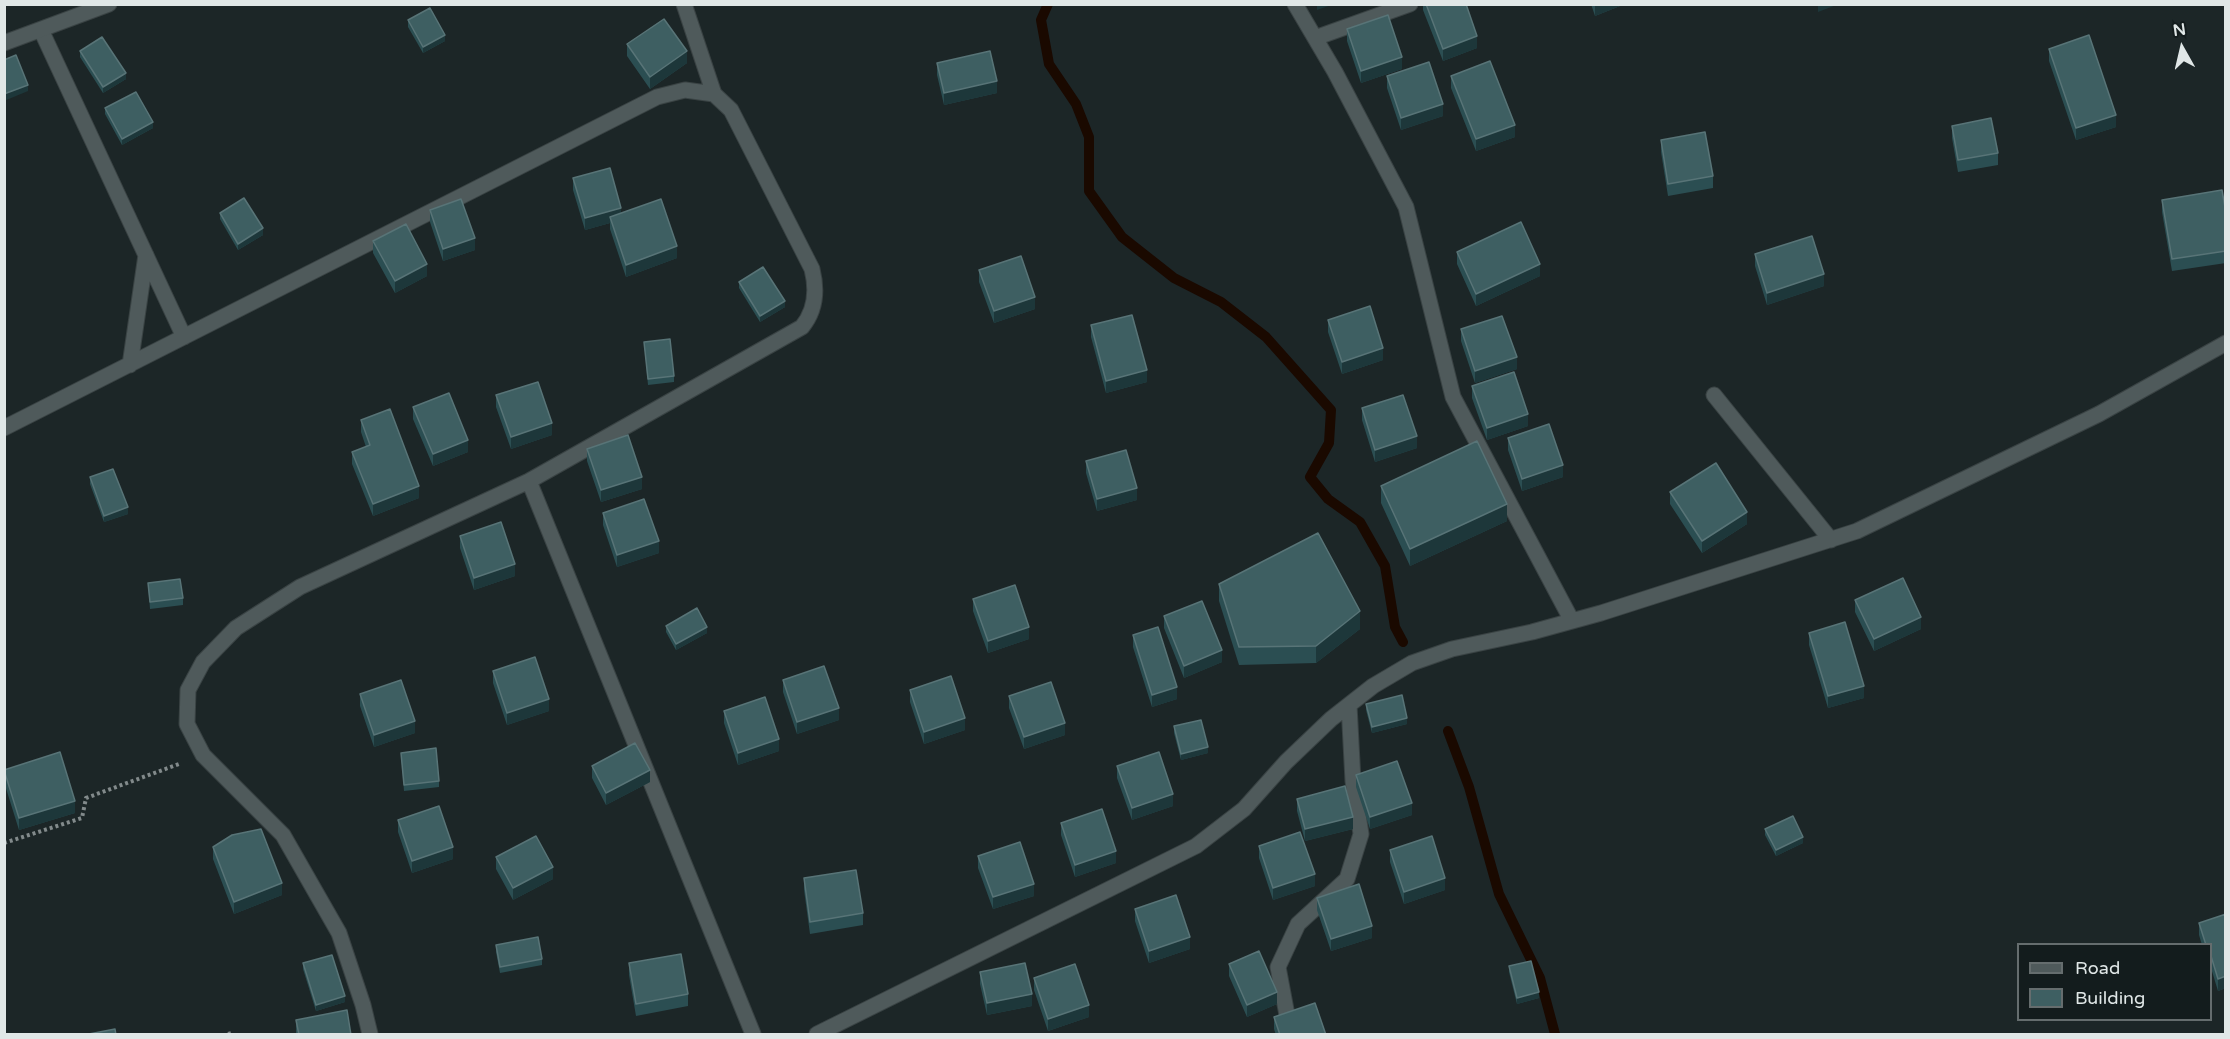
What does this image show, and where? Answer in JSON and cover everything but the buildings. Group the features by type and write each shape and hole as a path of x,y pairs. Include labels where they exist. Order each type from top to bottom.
{"street":[{"path":"4,43 109,4"},
{"path":"370,1035 363,1005 339,933 283,835 203,755 187,723 188,690 203,662 236,628 300,587 529,481 802,327 810,317 815,284 812,269 731,110 714,94 684,4"},
{"path":"1295,4 1406,207 1453,397 1572,621"},
{"path":"1315,38 1410,4"},
{"path":"41,30 184,337"},
{"path":"4,428 657,97 685,90 714,94"},
{"path":"130,365 146,255"},
{"path":"825,1033 1196,846 1244,809 1286,762 1331,719 1372,686 1412,663 1452,649 1572,621 1713,579 1857,531 2099,414 2226,343"},
{"path":"1714,395 1831,540"},
{"path":"529,481 753,1035"},
{"path":"1287,1015 1278,967 1298,924 1347,879 1361,834 1353,781 1349,705"}],"path":[{"path":"4,843 82,818 86,798 203,755"}],"waterway":[{"path":"1048,4 1041,20 1049,64 1076,104 1089,137 1089,191 1122,237 1174,278 1221,302 1266,337 1331,410 1329,443 1310,477 1328,499 1360,522 1385,566 1395,627 1403,642"},
{"path":"1448,731 1469,787 1499,894 1540,978 1555,1034"}]}
